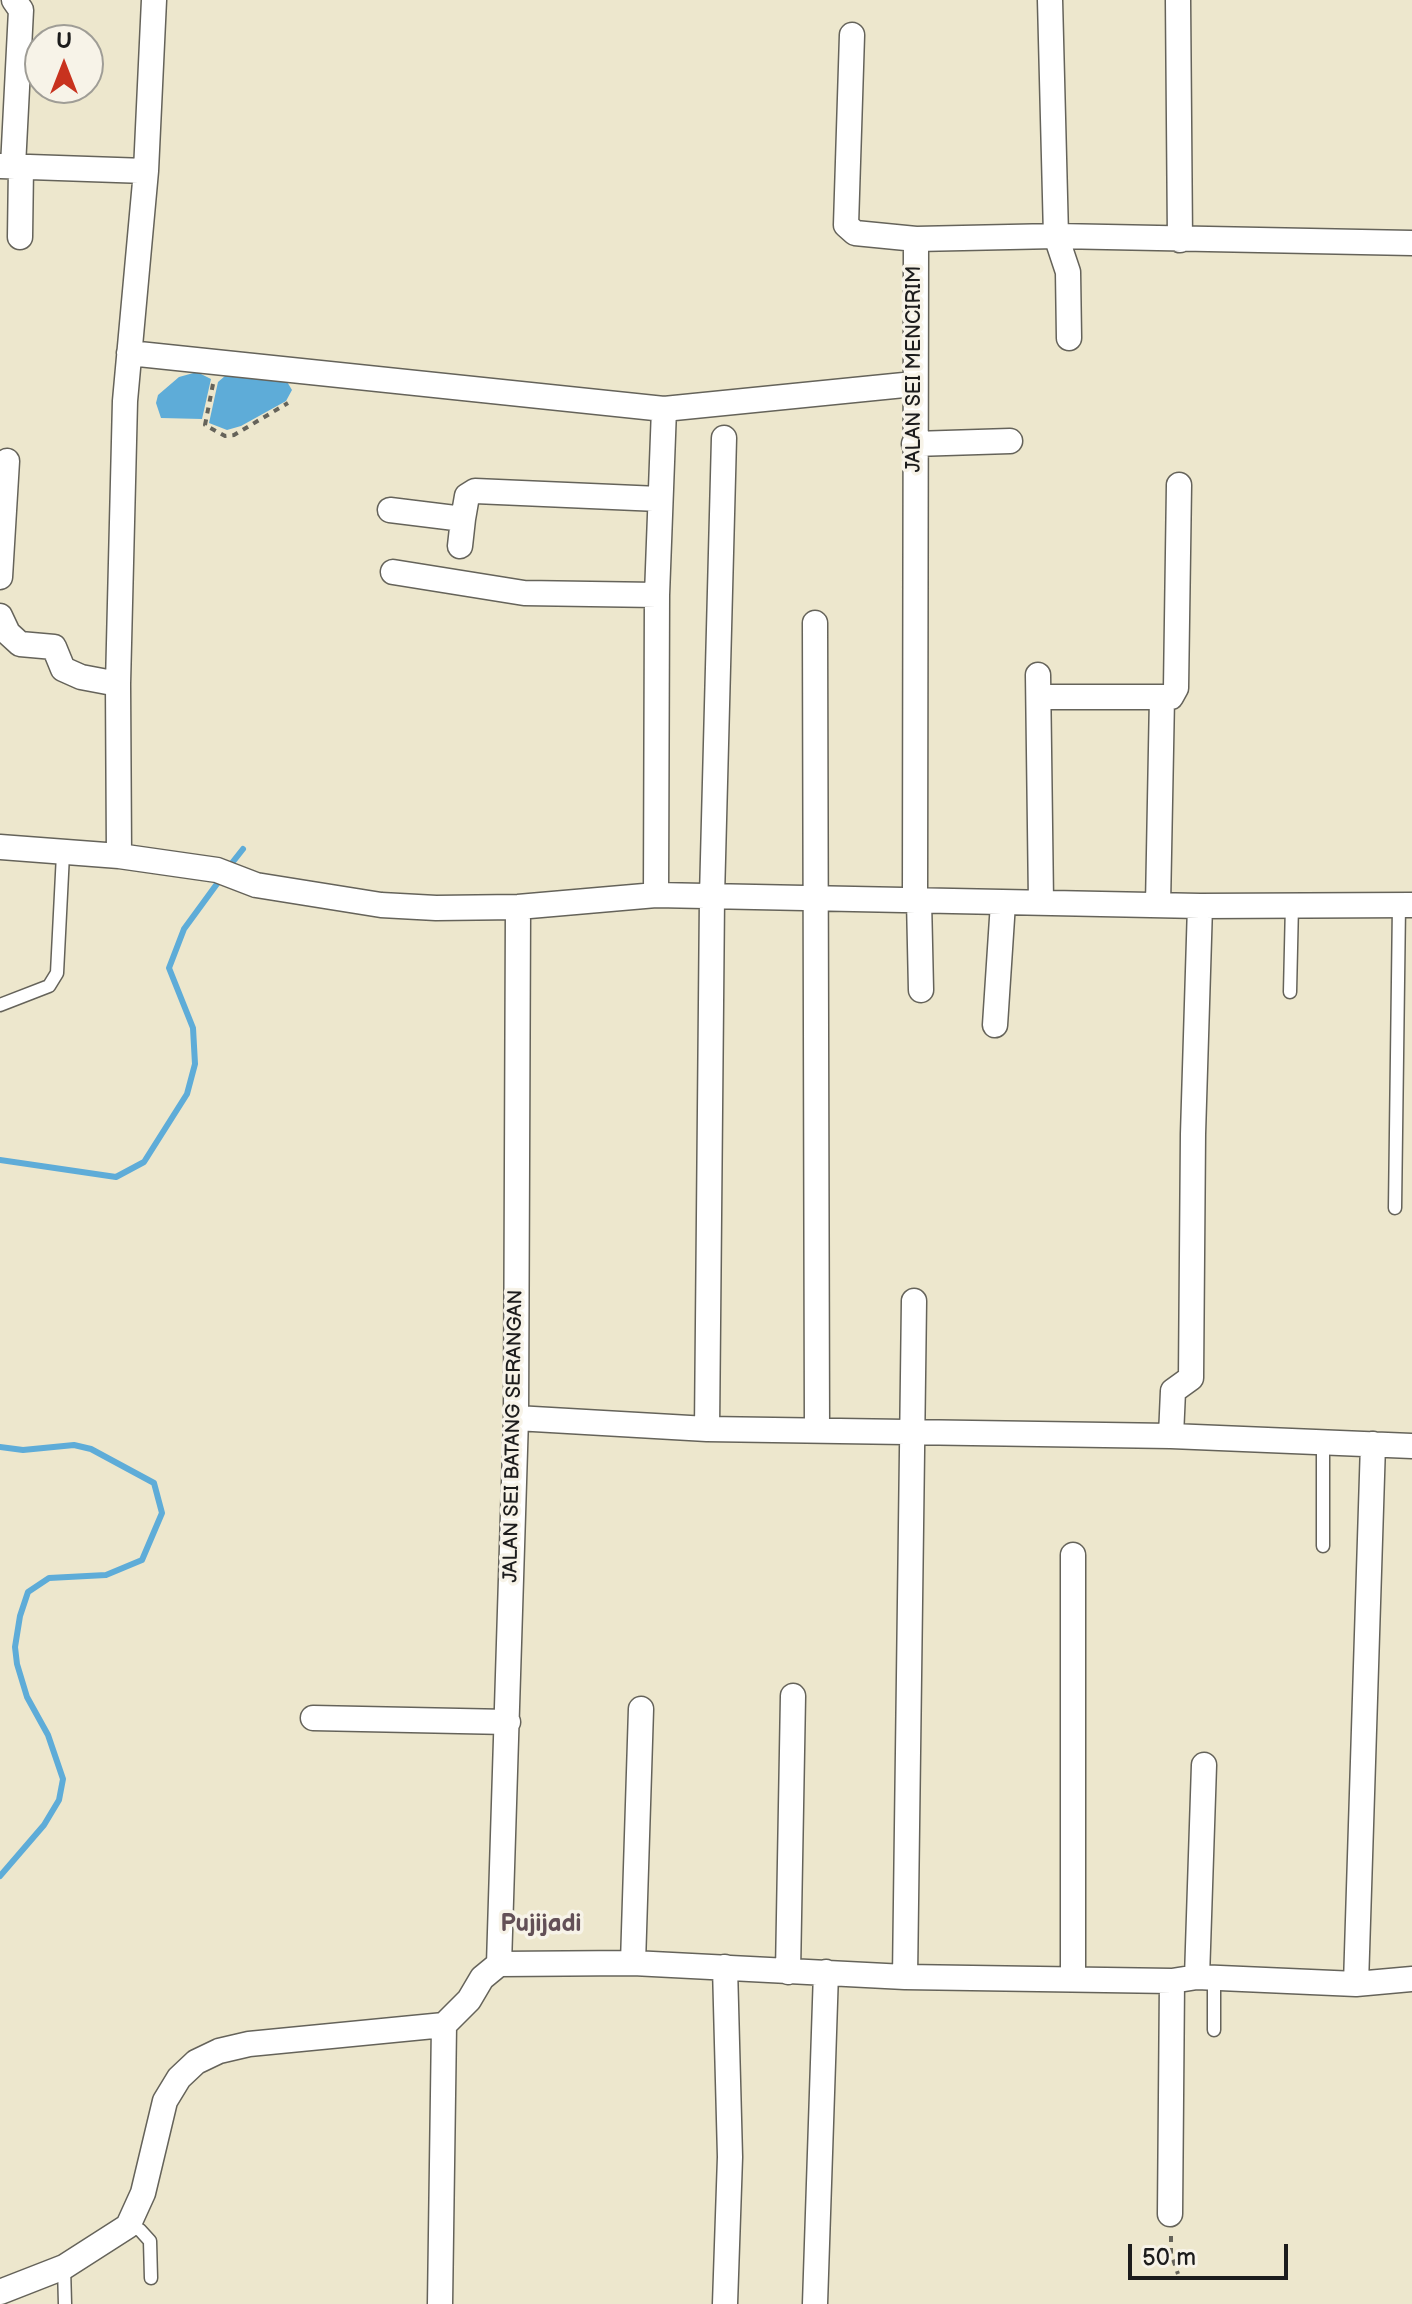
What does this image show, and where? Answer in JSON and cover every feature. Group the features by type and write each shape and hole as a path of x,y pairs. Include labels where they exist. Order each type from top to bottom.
{"street":[{"path":"14,0 21,10 8,80 12,166 20,237"},
{"path":"119,856 118,684 129,353 146,171 154,0"},
{"path":"1050,0 1056,236 1068,272 1069,338"},
{"path":"1178,0 1180,240"},
{"path":"852,35 846,225 855,233 916,239"},
{"path":"12,166 146,171"},
{"name":"JALAN SEI MENCIRIM","path":"921,990 917,900 916,239 1056,236 1412,243"},
{"path":"129,353 664,409 914,384"},
{"path":"656,895 657,595 664,409"},
{"path":"707,1429 712,897 724,438"},
{"path":"914,444 1010,441"},
{"path":"0,577 7,461"},
{"path":"1041,902 1038,686 1171,697 1176,688 1179,485"},
{"path":"460,546 467,496 475,491 659,499"},
{"path":"390,510 463,519"},
{"path":"393,572 524,593 657,595"},
{"path":"0,616 8,633 20,644 54,647 63,669 81,677 118,684"},
{"path":"815,623 817,1430"},
{"path":"1158,905 1162,697"},
{"path":"0,847 119,856 217,870 256,885 381,905 518,907 656,895 1200,906 1405,905"},
{"path":"995,1025 1003,903"},
{"path":"1171,1436 1173,1391 1191,1378 1200,906"},
{"name":"JALAN SEI BATANG SERANGAN","path":"499,1964 516,1418 518,907"},
{"path":"905,1977 914,1301"},
{"path":"516,1418 707,1429 1171,1436 1412,1446"},
{"path":"1356,1984 1373,1444"},
{"path":"1073,1555 1073,1978"},
{"path":"788,1972 793,1696"},
{"path":"633,1963 641,1709"},
{"path":"313,1718 508,1722"},
{"path":"1204,1765 1206,1979"},
{"path":"0,2292 64,2267 128,2226 143,2193 165,2101 179,2078 196,2062 219,2051 249,2044 444,2025 469,2000 482,1978 499,1964 633,1963 905,1977 1206,1979 1356,1984 1412,1979"},
{"path":"725,1967 730,2157 725,2304"},
{"path":"815,2304 826,1972"},
{"path":"1170,2214 1172,1981"},
{"path":"440,2304 444,2025"}],"lane":[{"path":"0,1005 49,986 57,973 63,854"},
{"path":"1290,992 1292,904"},
{"path":"1395,1208 1405,905"},
{"path":"1323,1442 1323,1546"},
{"path":"1206,1979 1214,2030"},
{"path":"128,2226 140,2230 150,2241 151,2278"},
{"path":"64,2267 65,2304"}],"path":[{"path":"219,362 205,418 211,430 225,436 234,435 288,403"},
{"path":"1170,2214 1171,2253 1178,2274"}],"water":[{"path":"197,372 211,379 202,419 161,418 156,403 158,395 179,377"},
{"path":"283,375 292,390 286,401 241,426 227,430 209,423 218,382 225,376"}],"waterway":[{"path":"228,868 243,849"},
{"path":"0,1160 116,1177 144,1162 187,1094 195,1064 193,1028 169,968 184,929 222,877"},
{"path":"0,1447 23,1450 74,1445 91,1449 154,1483 162,1513 142,1560 106,1575 49,1578 28,1592 15,1647 17,1664 27,1697 48,1735 63,1779 59,1800 44,1825 0,1876"}],"district":[{"name":"Pujijadi","path":"541,1925"}]}
